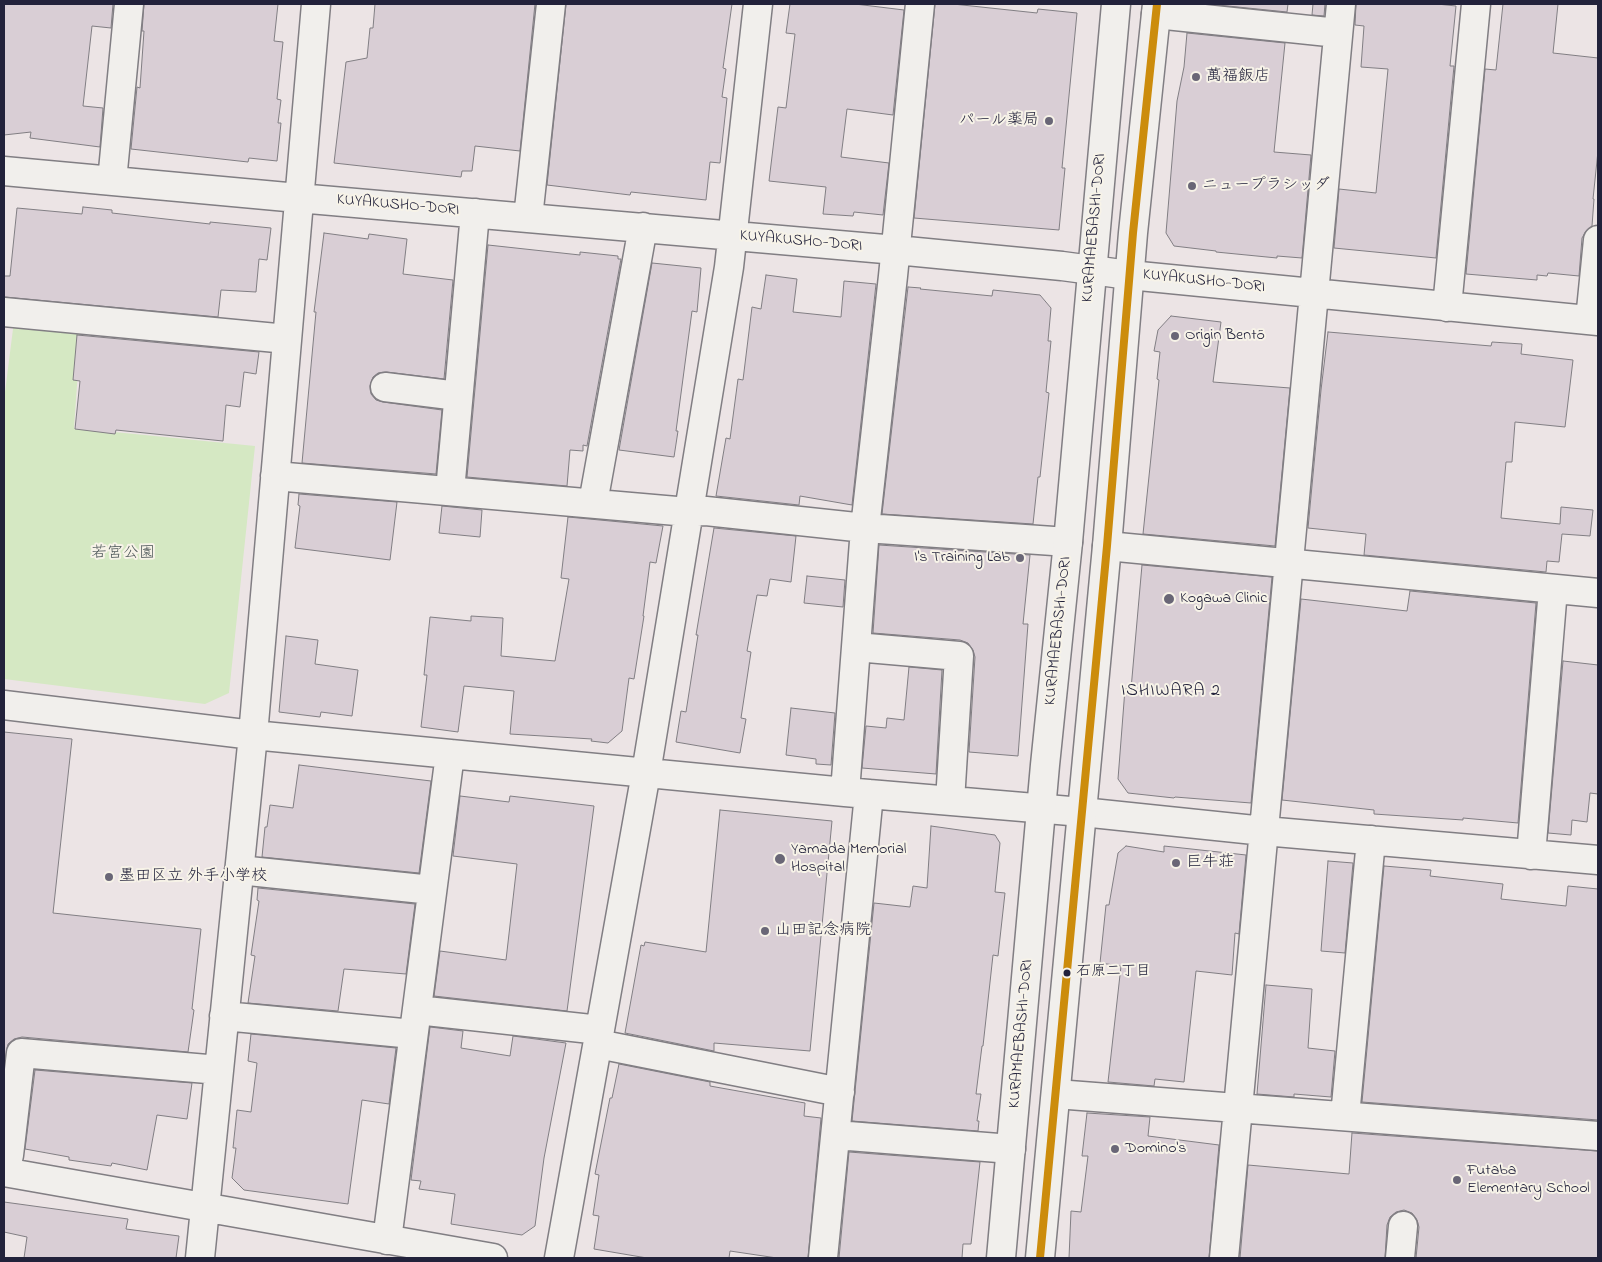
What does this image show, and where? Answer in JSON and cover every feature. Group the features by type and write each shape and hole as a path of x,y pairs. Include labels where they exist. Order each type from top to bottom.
{"street":[{"path":"112,181 129,4"},
{"path":"200,1258 253,735 316,4"},
{"path":"528,218 551,4"},
{"path":"559,1258 646,773 733,236 758,4"},
{"path":"823,1258 840,1092 857,793 856,647 865,528 896,250 920,4"},
{"name":"KURAMAEBASHI-DORI","path":"1001,1258 1116,4"},
{"path":"1224,1258 1341,4"},
{"path":"1447,307 1476,4"},
{"path":"1040,1258 1082,812 1129,275 1157,9 1338,33"},
{"name":"KUYAKUSHO-DORI","path":"4,170 298,198 896,250 1447,307 1594,320"},
{"path":"450,491 475,213"},
{"path":"594,503 643,227"},
{"path":"1594,320 1598,240"},
{"path":"4,312 287,339"},
{"path":"385,387 458,396"},
{"path":"275,476 688,512 706,511 865,528 1068,542"},
{"path":"1106,546 1598,593"},
{"path":"1531,854 1553,589"},
{"path":"856,647 959,656 950,801"},
{"path":"4,705 253,735 857,793 1082,812 1264,831 1598,860"},
{"path":"387,1240 450,754"},
{"path":"1345,1116 1371,840"},
{"path":"239,870 432,890"},
{"path":"224,1016 415,1022 599,1037 840,1092"},
{"path":"219,1070 21,1053 9,1155 4,1172 492,1258"},
{"path":"1056,1094 1598,1136"},
{"path":"836,1135 1012,1149"},
{"path":"1400,1258 1403,1226"}],"green space":[{"name":"若宮公園","path":"14,321 81,328 74,428 255,446 229,693 205,704 4,679 4,400"}],"building":[{"path":"4,4 113,4 111,28 92,26 83,106 103,108 100,147 30,138 31,132 4,135"},
{"path":"144,4 278,4 274,41 283,42 277,99 281,100 278,123 281,123 277,161 249,158 248,162 131,149 137,87 140,88"},
{"path":"375,4 535,4 520,151 475,146 472,171 462,171 461,177 334,163 346,62 367,58 370,28 373,28"},
{"path":"566,4 732,4 723,68 726,69 722,97 727,98 720,163 710,162 706,200 631,192 630,195 547,185"},
{"path":"790,4 855,4 904,10 893,115 847,109 841,157 889,163 883,215 854,212 853,216 823,214 826,187 769,181 778,107 786,108 795,34 786,33"},
{"path":"935,4 953,4 1037,13 1038,9 1077,13 1062,168 1065,168 1059,230 914,218"},
{"path":"1208,4 1288,4 1287,12"},
{"path":"1313,4 1325,4 1324,16 1312,15"},
{"path":"1356,4 1437,4 1456,6 1450,66 1454,66 1436,258 1334,248 1339,189 1376,193 1388,69 1361,67 1364,26 1355,25"},
{"path":"1503,4 1558,4 1553,53 1598,58 1598,151 1592,226 1582,238 1579,276 1548,273 1547,276 1537,275 1537,280 1466,274 1485,69 1496,70"},
{"path":"1187,33 1285,43 1274,152 1311,155 1302,258 1277,256 1277,258 1174,246 1166,233 1177,101 1184,67"},
{"path":"83,207 112,210 112,213 210,224 210,222 271,228 267,260 259,259 256,292 221,290 218,317 4,297 4,276 10,276 17,208 82,214"},
{"path":"324,233 368,239 369,234 407,239 403,274 453,280 444,379 386,372 378,373 373,377 370,386 371,394 376,400 442,410 436,474 302,463 316,312 314,312"},
{"path":"488,245 580,255 580,252 618,256 618,259 621,259 587,446 583,445 583,451 570,450 567,486 467,477"},
{"path":"652,263 701,268 697,312 692,311 674,457 619,450"},
{"path":"766,275 797,279 793,312 841,317 844,281 876,284 852,505 800,496 799,505 716,496 726,438 730,439 738,379 743,380 752,307 761,309"},
{"path":"908,287 992,296 993,290 1040,295 1051,308 1048,341 1051,341 1046,392 1049,393 1033,524 882,514"},
{"path":"1171,316 1221,322 1213,382 1290,388 1275,546 1143,534 1159,380 1157,379 1160,352 1154,351 1158,330"},
{"path":"1328,332 1491,346 1492,342 1522,344 1521,354 1573,360 1565,427 1515,422 1512,462 1506,462 1501,518 1560,524 1561,507 1593,510 1590,536 1562,534 1559,562 1547,561 1546,572 1364,555 1366,534 1308,528"},
{"path":"77,335 259,352 256,374 244,372 240,407 226,405 223,441 116,430 115,434 75,429 80,381 73,380"},
{"path":"299,494 397,502 390,560 295,548 300,506 298,505"},
{"path":"442,506 482,510 480,537 439,533"},
{"path":"568,517 663,526 656,563 650,562 634,679 629,678 622,731 608,743 591,741 592,739 510,734 514,691 464,686 458,732 421,727 427,675 424,675 430,617 471,621 471,616 503,618 501,656 555,661 569,579 561,578"},
{"path":"714,528 796,536 791,582 770,579 767,596 757,595 747,651 751,652 741,718 746,719 740,753 676,742 681,711 686,712 698,635 696,635"},
{"path":"879,545 1030,555 1023,624 1028,624 1018,756 969,752 975,657 968,643 960,640 873,633"},
{"path":"1142,565 1272,577 1251,803 1128,793 1118,779 1125,689 1131,689"},
{"path":"807,576 845,580 843,607 804,603"},
{"path":"1410,591 1536,603 1518,823 1463,818 1463,820 1374,814 1374,810 1282,800 1301,599 1407,611"},
{"path":"286,636 318,640 315,664 358,670 352,716 321,712 320,717 279,712"},
{"path":"1563,661 1598,665 1598,794 1590,793 1587,822 1572,820 1571,835 1548,833"},
{"path":"909,667 942,670 936,774 862,768 866,726 886,728 887,718 904,720"},
{"path":"791,708 835,713 831,765 816,764 816,759 786,755"},
{"path":"4,732 72,739 53,913 201,929 192,1009 194,1010 188,1052 22,1037 14,1039 8,1044 4,1066"},
{"path":"299,765 431,781 419,873 262,857 265,827 267,827 270,805 293,808"},
{"path":"460,796 509,802 510,796 594,806 567,1011 434,996 440,951 506,960 517,864 453,856"},
{"name":"山田記念病院","path":"720,810 832,821 810,1051 714,1043 714,1051 625,1033 641,945 644,946 645,942 706,952"},
{"path":"931,826 995,835 1000,843 995,892 1005,893 998,956 993,955 976,1094 981,1094 977,1121 979,1121 978,1131 852,1121 874,903 910,907 913,886 927,888"},
{"path":"1126,846 1164,852 1164,846 1246,855 1239,934 1235,933 1232,975 1196,971 1184,1082 1155,1079 1154,1086 1108,1082 1121,966 1100,963 1106,905 1109,905 1118,853"},
{"path":"1328,861 1353,863 1345,953 1321,951"},
{"path":"1384,866 1431,870 1430,876 1503,884 1501,899 1566,906 1568,886 1598,889 1598,1120 1362,1102"},
{"path":"258,888 415,904 406,974 344,969 338,1011 248,1003 255,956 251,955 259,901 257,900"},
{"path":"1266,985 1312,989 1308,1048 1335,1051 1331,1097 1257,1094"},
{"path":"430,1027 463,1031 461,1048 510,1056 513,1036 566,1043 544,1158 535,1226 522,1235 451,1224 455,1194 419,1189 421,1181 411,1180"},
{"path":"251,1034 396,1048 389,1104 362,1100 348,1204 244,1190 232,1178 236,1148 233,1148 237,1110 251,1112 257,1063 248,1061"},
{"path":"619,1064 710,1082 710,1086 805,1103 804,1116 821,1118 808,1258 777,1258 730,1251 729,1258 647,1258 594,1249 599,1216 593,1215 599,1175 595,1174 610,1098 612,1098"},
{"path":"35,1070 192,1083 187,1119 157,1115 147,1170 112,1163 111,1166 69,1160 69,1157 25,1149"},
{"path":"1087,1113 1150,1117 1148,1136 1219,1145 1209,1258 1069,1258 1071,1211 1081,1212 1088,1156 1082,1156"},
{"name":"Futaba Elementary School","path":"1352,1133 1598,1151 1598,1258 1416,1258 1419,1227 1412,1213 1404,1210 1396,1212 1390,1217 1387,1225 1385,1258 1240,1258 1248,1165 1349,1174"},
{"path":"849,1152 980,1162 971,1244 963,1244 962,1258 839,1258"},
{"path":"4,1202 128,1219 126,1229 179,1236 176,1258 24,1258 27,1237 4,1232"}],"transit line":[{"path":"1040,1258 1107,546 1133,233 1157,4"}],"place":[{"name":"萬福飯店","path":"1196,77"},
{"name":"パール薬局","path":"1049,121"},
{"name":"ニュープラシッダ","path":"1192,186"},
{"name":"Origin Bentō","path":"1175,336"},
{"name":"I's Training Lab","path":"1020,558"},
{"name":"Kogawa Clinic","path":"1169,599"},
{"name":"Yamada Memorial Hospital","path":"780,859"},
{"name":"巨牛荘","path":"1176,863"},
{"name":"墨田区立 外手小学校","path":"109,877"},
{"name":"山田記念病院","path":"765,931"},
{"name":"石原二丁目","path":"1067,973"},
{"name":"Domino's","path":"1115,1149"},
{"name":"Futaba Elementary School","path":"1457,1180"}],"district":[{"name":"ISHIWARA 2","path":"1171,692"}]}
